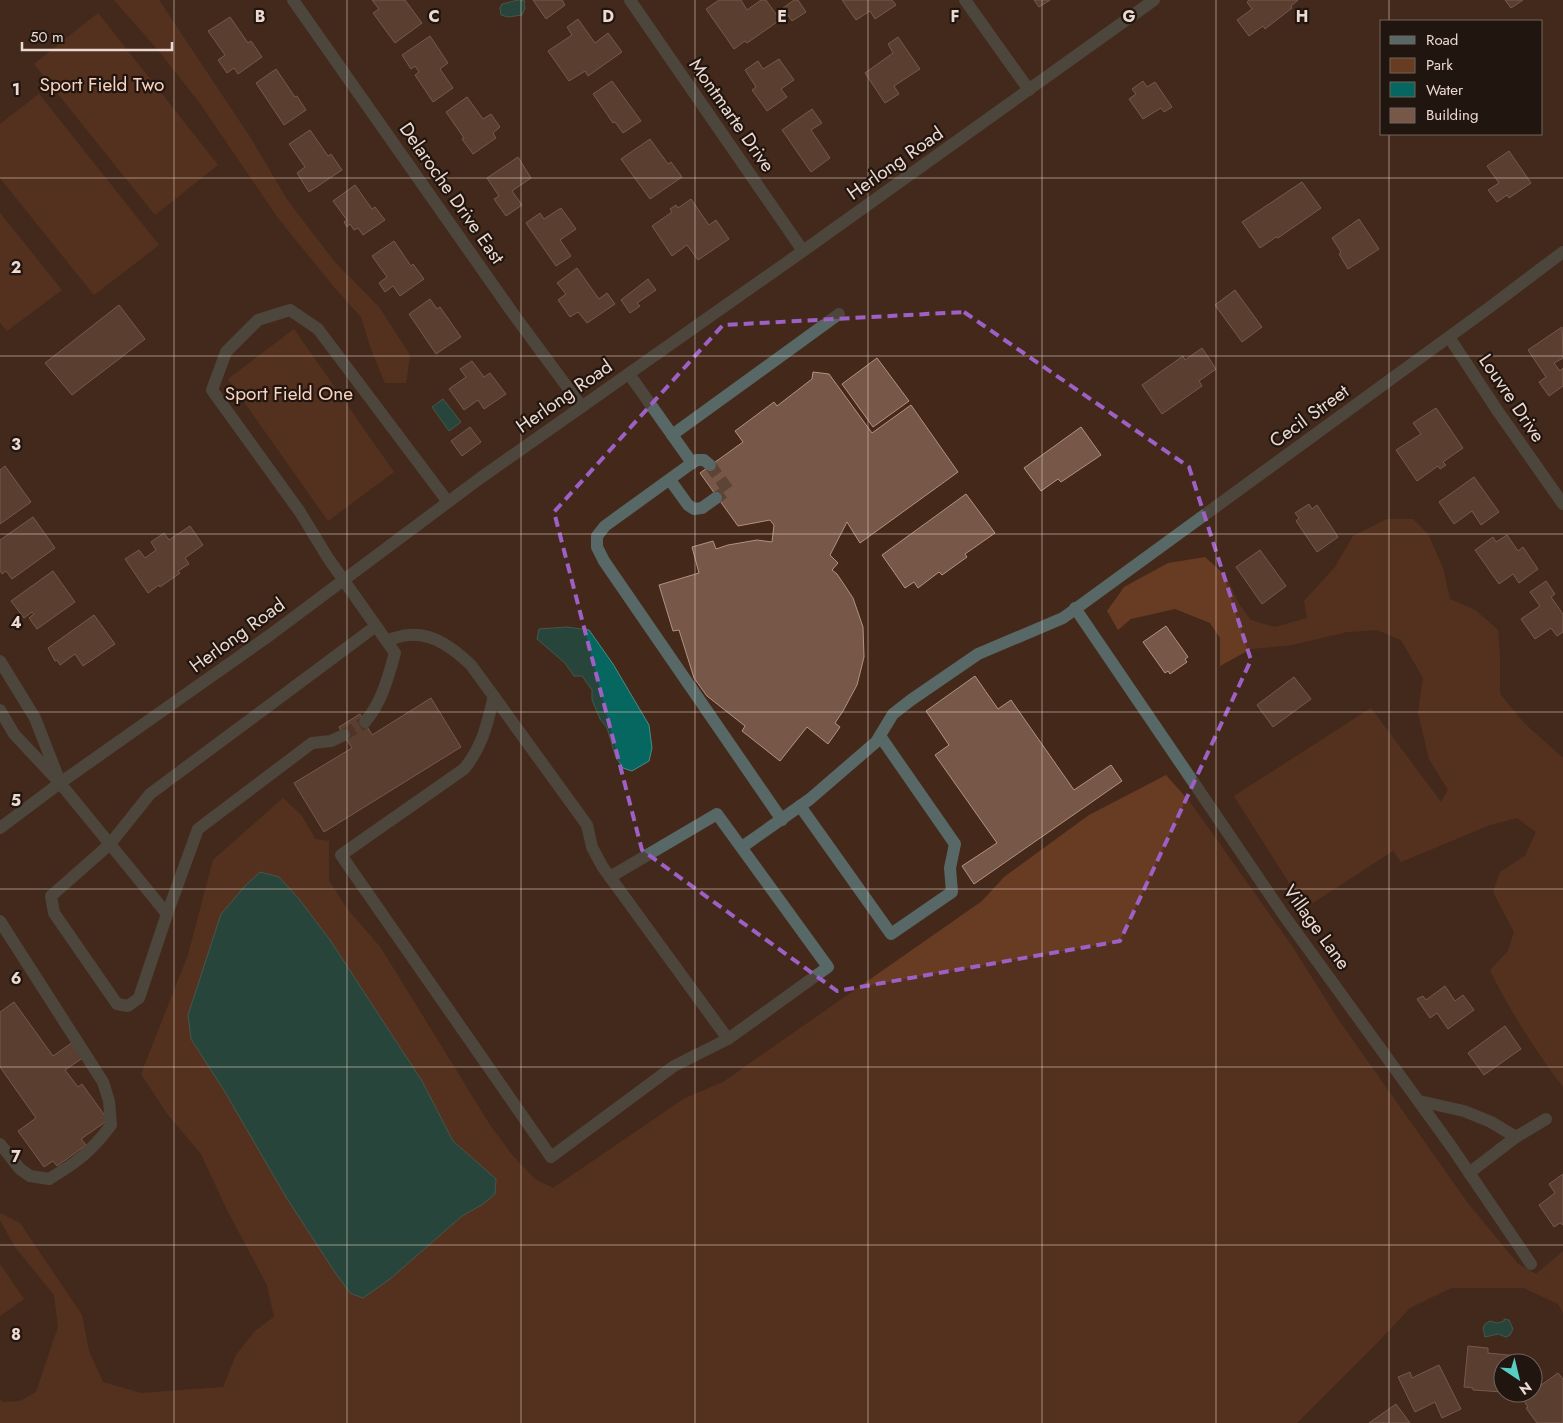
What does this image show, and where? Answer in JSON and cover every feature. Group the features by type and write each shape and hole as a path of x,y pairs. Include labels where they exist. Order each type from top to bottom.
{"street":[{"name":"Delaroche Drive East","path":"293,0 512,312 582,407"},
{"name":"Montmarte Drive","path":"630,0 803,251"},
{"path":"965,0 1029,90"},
{"name":"Herlong Road","path":"0,828 60,783 270,635 448,502 1154,0"},
{"name":"Cecil Street","path":"742,847 800,806 876,742 893,714 978,654 1063,618 1563,252"},
{"path":"365,722 373,713 386,687 395,653 328,558 300,512 212,390 226,352 258,320 290,310 318,329 448,502"},
{"path":"672,435 839,314"},
{"name":"Louvre Drive","path":"1448,337 1563,504"},
{"path":"629,374 692,463"},
{"path":"710,465 704,460 697,460 605,526 596,536 597,547 604,561 782,820"},
{"path":"670,480 688,505 694,509 702,508 716,498"},
{"name":"Village Lane","path":"1075,608 1283,914 1419,1101 1531,1264"},
{"path":"344,736 312,743 198,829 166,914 139,998 128,1006 117,1004 54,913 51,896 110,844 150,794 376,626"},
{"path":"386,640 409,635 435,638 457,651 471,665 587,826 592,847 602,866 728,1039"},
{"path":"0,661 35,718 60,783"},
{"path":"494,696 481,744 464,769 341,855 551,1158 674,1066 728,1039 828,967 717,814 610,877"},
{"path":"0,710 14,734 60,783 166,914"},
{"path":"800,806 891,934 952,892 950,868 955,844 880,736"},
{"path":"0,1144 20,1169 30,1176 49,1179 84,1157 111,1125 109,1101 103,1082 1,923"},
{"path":"1419,1101 1464,1110 1491,1122 1516,1137"},
{"path":"1469,1173 1516,1137 1546,1119"}],"highlighted area":[{"path":"964,312 1189,467 1251,660 1120,941 837,991 642,850 554,512 723,325"}],"green space":[{"path":"114,0 159,0 250,137 288,201 334,261 379,307 410,355 406,383 385,383 371,349 361,317 278,218 199,102 158,50"},
{"name":"Sport Field Two","path":"98,13 218,165 155,215 34,64"},
{"path":"39,94 159,245 94,295 0,178 0,124"},
{"path":"0,213 62,290 7,331 0,323"},
{"name":"Sport Field One","path":"294,329 394,472 328,521 228,379"},
{"path":"1387,519 1413,519 1428,534 1443,568 1450,599 1475,610 1498,630 1500,694 1524,723 1563,758 1563,1087 1524,1030 1490,970 1508,951 1514,932 1493,892 1500,872 1525,856 1536,832 1517,818 1490,825 1401,862 1393,851 1305,908 1234,796 1371,708 1441,802 1448,790 1429,759 1418,713 1423,678 1401,640 1377,630 1347,632 1292,645 1251,649 1220,666 1220,638 1210,623 1175,609 1131,619 1118,630 1107,611 1124,587 1168,563 1205,557 1226,576 1239,604 1251,620 1275,627 1307,618 1304,601 1335,567 1353,536"},
{"path":"1166,775 1190,802 1292,946 1338,1019 1467,1202 1518,1264 1536,1274 1563,1251 1563,1313 1558,1304 1524,1288 1451,1288 1410,1308 1297,1423 0,1423 0,1398 2,1402 20,1401 36,1392 58,1327 54,1295 15,1247 0,1220 0,1213 20,1223 82,1315 89,1351 103,1382 141,1393 223,1387 236,1355 255,1331 274,1317 267,1285 227,1210 201,1154 168,1115 141,1074 188,955 213,860 283,798 302,816 315,839 329,841 329,881 349,911 381,948 490,1125 513,1156 535,1179 553,1188 685,1098 723,1082 982,901 1004,877 1089,815","holes":["279,877 299,899 330,940 422,1081 453,1141 496,1179 483,1204 462,1216 390,1279 225,1092 191,1039"]},
{"path":"0,1264 24,1299 0,1316"}],"water":[{"path":"518,0 525,1 522,15 508,17 501,15 500,8 502,4"},
{"path":"443,399 461,422 449,431 432,407"},
{"path":"567,627 589,630 613,664 649,725 652,748 649,761 632,771 623,768 616,758 607,728 600,719 592,700 592,690 582,676 574,676 565,663 537,639 539,629"},
{"path":"260,872 279,877 299,899 330,940 422,1081 453,1141 496,1179 495,1194 483,1204 462,1216 390,1279 363,1298 350,1293 334,1271 286,1197 225,1092 191,1039 188,1015 221,914"},
{"path":"1504,1319 1509,1320 1513,1329 1510,1335 1506,1337 1498,1334 1485,1337 1483,1328 1485,1324 1490,1321 1497,1323 1504,1321"}],"building":[{"path":"372,0 405,0 422,23 395,43 373,13 379,9"},
{"path":"533,0 562,0 565,5 546,19"},
{"path":"719,0 741,0 747,10 761,0 766,0 780,20 747,43 745,41 734,49 706,9"},
{"path":"794,0 798,0 806,12 792,21 783,8"},
{"path":"842,0 892,0 896,5 875,19 870,11 856,20"},
{"path":"1034,0 1050,0 1039,7"},
{"path":"1249,0 1298,0 1291,6 1292,8 1265,29 1263,26 1249,36 1237,20 1252,9 1247,2"},
{"path":"1505,0 1523,0 1511,8"},
{"path":"230,17 248,43 251,41 262,57 238,74 234,68 227,73 218,60 225,55 208,31"},
{"path":"578,19 595,43 608,33 622,52 588,76 585,71 569,81 548,51 572,35 567,27"},
{"path":"430,36 448,63 440,69 453,88 433,102 415,75 419,72 415,66 411,69 402,55"},
{"path":"898,37 920,69 894,86 899,94 885,103 865,73 893,53 888,44"},
{"path":"779,59 794,80 781,89 787,97 767,111 752,90 756,87 745,70 758,61 763,69"},
{"path":"276,69 306,110 284,125 256,83"},
{"path":"612,81 641,121 623,133 615,122 613,123 593,94"},
{"path":"1143,81 1147,87 1155,82 1172,107 1164,112 1161,108 1143,119 1129,99 1136,94 1132,89"},
{"path":"467,97 483,119 491,114 500,127 493,133 496,138 473,154 446,112"},
{"path":"812,109 822,123 811,130 830,158 811,172 782,130"},
{"path":"310,130 328,156 331,154 342,170 309,192 297,173 305,167 289,144"},
{"path":"650,139 668,164 671,162 682,177 650,199 621,159"},
{"path":"1509,151 1531,183 1509,198 1507,195 1497,202 1488,190 1499,183 1487,166"},
{"path":"518,157 531,178 512,191 522,205 506,216 494,199 499,196 487,178"},
{"path":"1302,182 1321,208 1278,238 1276,237 1260,248 1242,222"},
{"path":"355,185 372,209 375,207 385,220 363,235 358,228 354,230 350,224 347,227 344,222 347,220 333,201"},
{"path":"691,199 709,225 716,220 729,239 698,260 687,245 672,256 652,226 672,212 670,209 676,205 678,208"},
{"path":"561,208 576,229 560,240 571,256 556,266 526,223 540,213 544,219"},
{"path":"1359,219 1379,249 1348,269 1339,254 1341,252 1332,238"},
{"path":"394,241 411,266 413,264 424,279 400,296 393,286 385,292 379,283 387,277 372,256"},
{"path":"577,268 599,299 607,293 615,304 587,323 578,312 570,317 558,300 566,294 557,283"},
{"path":"648,279 656,290 637,303 640,306 630,313 621,300"},
{"path":"1235,290 1262,327 1242,342 1215,305"},
{"path":"430,299 437,309 440,307 461,337 436,354 409,314"},
{"path":"119,305 145,339 72,395 45,363"},
{"path":"1562,327 1563,358 1554,363 1560,371 1563,368 1563,386 1549,396 1539,382 1546,377 1528,350"},
{"path":"1202,348 1216,369 1199,381 1202,386 1162,414 1142,385 1183,356 1185,360"},
{"path":"877,358 909,401 873,427 842,384"},
{"path":"472,361 484,377 490,373 506,394 484,409 478,400 464,410 449,389 466,377 460,369"},
{"path":"813,372 829,374 872,433 911,405 958,472 860,543 847,522 830,555 838,563 832,570 837,574 853,598 863,627 864,657 857,685 835,723 840,727 828,744 807,727 780,761 742,731 745,726 707,696 694,678 679,630 673,631 659,585 699,573 692,547 713,541 716,549 757,540 772,542 774,525 770,520 738,526 700,473 743,442 735,431 774,402 777,406 812,379"},
{"path":"1436,408 1463,448 1443,462 1446,465 1440,469 1438,466 1417,481 1396,450 1421,434 1413,423"},
{"path":"470,427 481,442 462,456 451,441"},
{"path":"1081,427 1101,455 1061,482 1058,479 1041,491 1024,468"},
{"path":"5,466 31,502 0,524 0,470"},
{"path":"1474,477 1499,512 1481,525 1472,511 1454,524 1439,502"},
{"path":"966,494 995,533 965,554 967,557 942,575 939,572 918,588 914,582 905,588 882,555"},
{"path":"1309,504 1312,509 1317,505 1338,537 1317,552 1296,521 1299,518 1295,513"},
{"path":"33,517 55,548 12,579 6,571 2,574 0,570 0,540"},
{"path":"190,526 203,545 185,558 189,564 178,571 180,573 148,593 125,559 139,550 145,558 156,550 151,542 164,533 169,540"},
{"path":"1507,535 1518,551 1523,547 1538,569 1519,583 1513,574 1499,584 1475,550 1493,537 1496,542"},
{"path":"1260,550 1286,586 1262,604 1236,567"},
{"path":"53,571 75,602 37,629 29,618 34,614 32,612 24,618 11,601"},
{"path":"1546,581 1555,594 1551,597 1563,614 1563,632 1557,636 1551,628 1535,639 1521,619 1540,606 1530,592"},
{"path":"94,615 115,644 83,666 75,654 60,665 57,660 55,661 48,648"},
{"path":"1166,626 1188,657 1185,659 1187,662 1170,674 1168,671 1165,673 1143,642"},
{"path":"975,676 998,709 1011,700 1074,790 1111,765 1122,781 974,884 962,866 997,843 935,755 949,745 926,711"},
{"path":"1294,677 1311,699 1273,727 1257,705"},
{"path":"431,698 461,747 324,832 294,783 352,748 339,727 360,714 372,735"},
{"path":"1445,986 1455,1001 1463,995 1474,1010 1448,1029 1437,1013 1430,1018 1417,999 1423,996 1426,1000"},
{"path":"14,1002 53,1056 73,1042 84,1057 65,1070 78,1087 82,1084 108,1120 81,1139 86,1145 57,1166 53,1161 44,1167 18,1131 36,1118 0,1067 0,1012"},
{"path":"1505,1026 1521,1049 1484,1075 1468,1053"},
{"path":"1563,1174 1563,1225 1560,1223 1554,1227 1539,1205 1555,1193 1549,1184"},
{"path":"1468,1346 1488,1348 1488,1353 1493,1353 1493,1391 1473,1390 1473,1388 1464,1387"},
{"path":"1439,1365 1461,1409 1442,1418 1435,1402 1415,1412 1398,1377 1410,1372 1412,1378"},
{"path":"1558,1373 1563,1379 1563,1423 1537,1423 1526,1408 1528,1407 1525,1403 1543,1403 1543,1384"},
{"path":"1396,1404 1410,1423 1369,1423"}],"tunnel":[{"path":"710,465 728,490 716,498"},
{"path":"344,735 365,722"}]}
